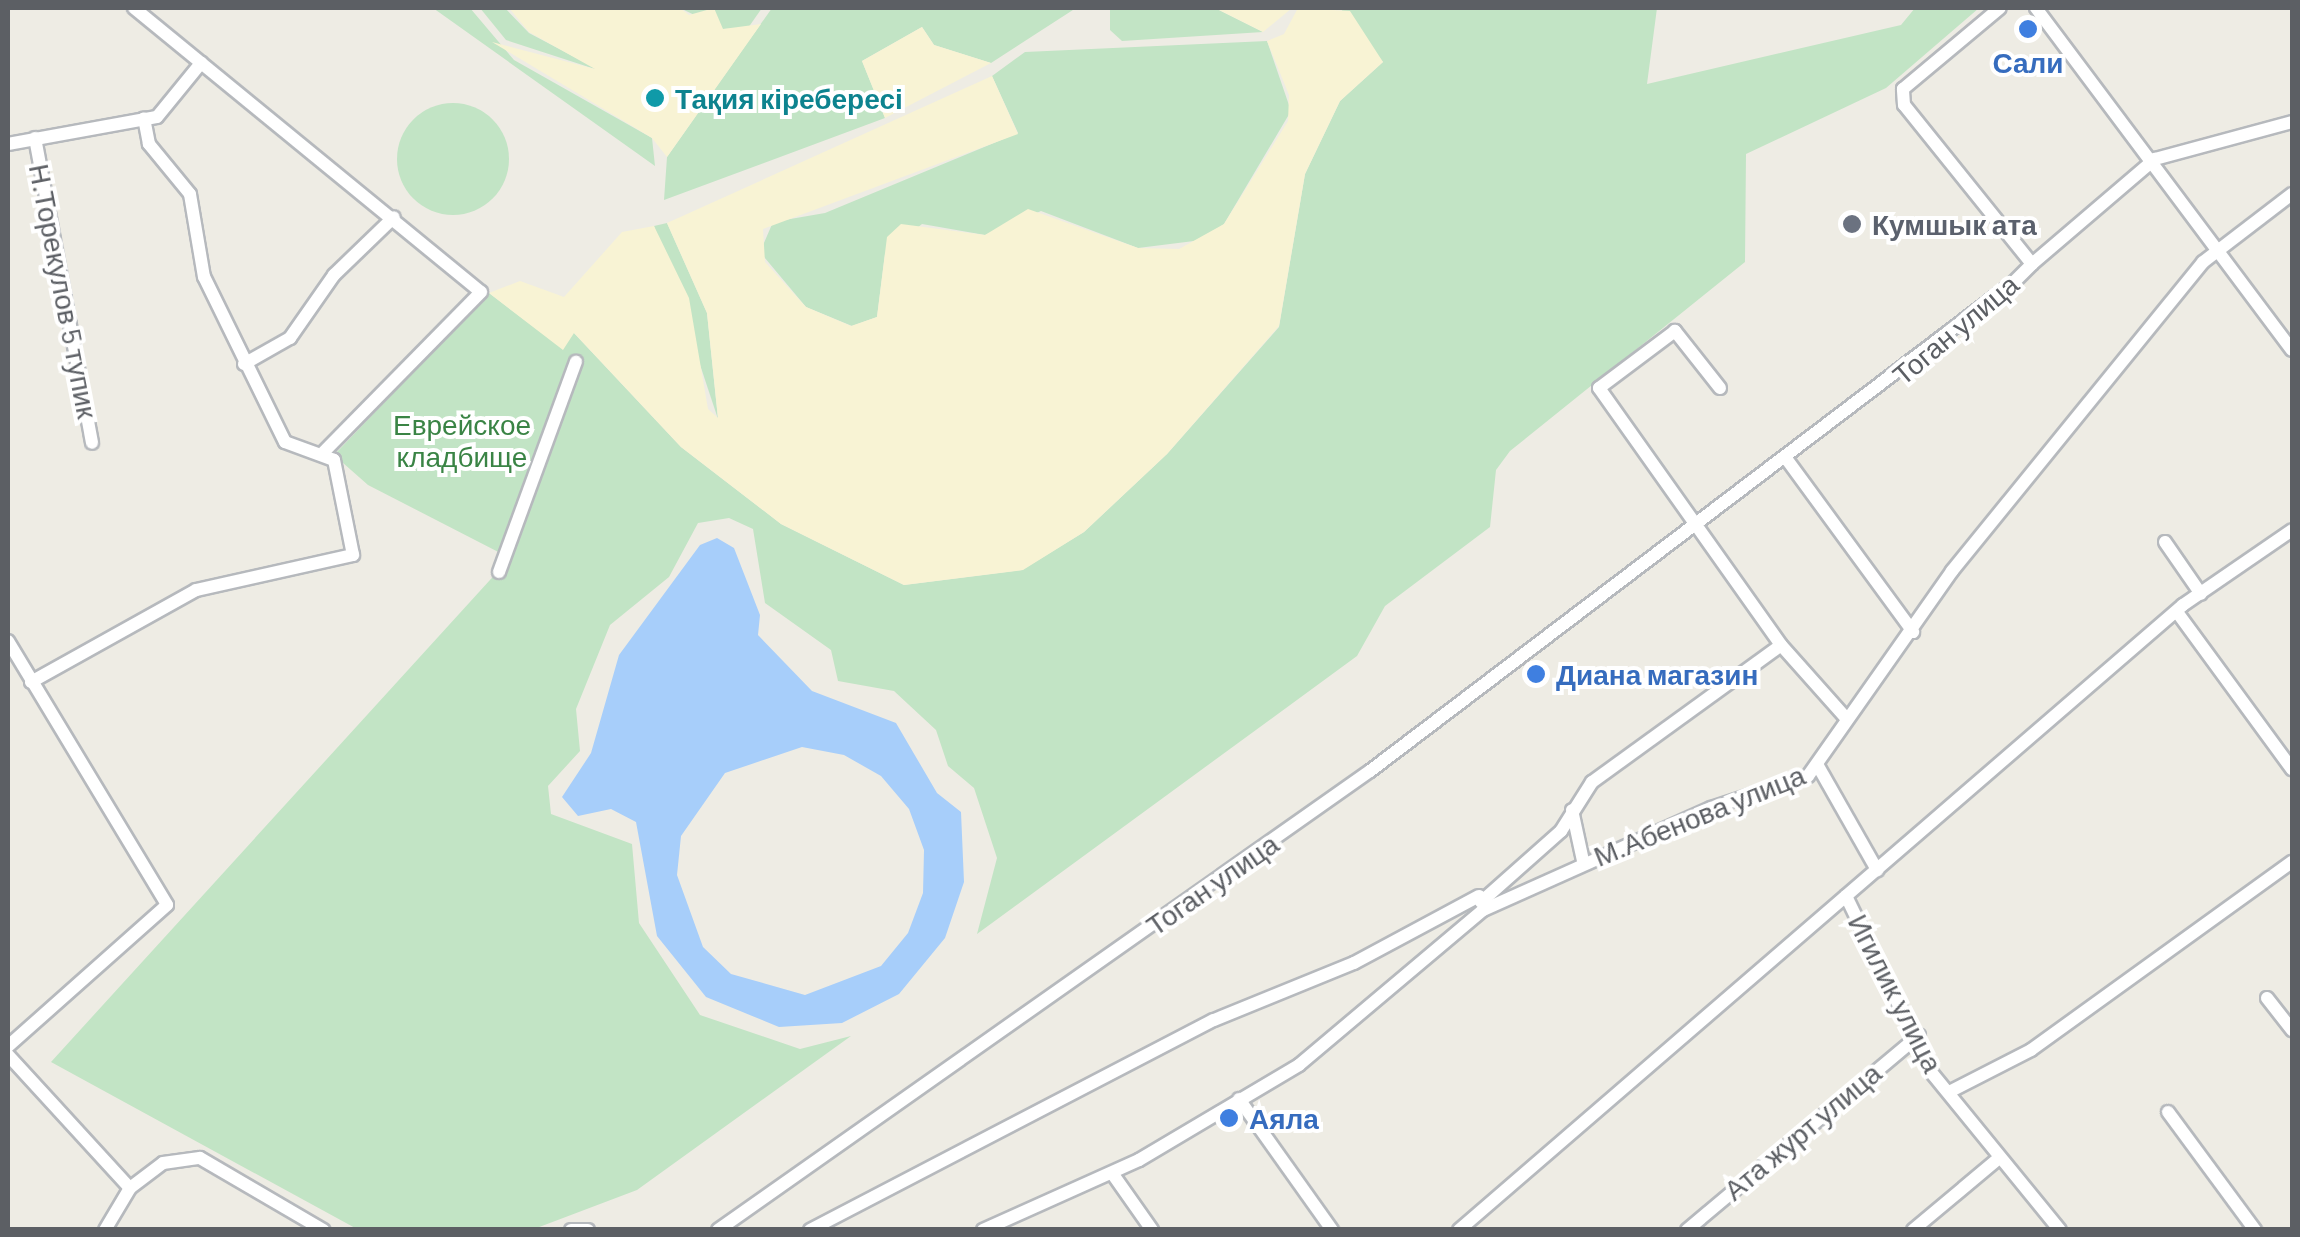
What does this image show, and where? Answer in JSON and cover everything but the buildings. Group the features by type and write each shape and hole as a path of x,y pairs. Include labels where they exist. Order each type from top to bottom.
{"street":[{"path":"134,8 461,269 482,292 324,452"},
{"name":"Тоган улица","path":"718,1230 1370,771 1958,334 2032,264 1904,105 1912,79 2000,8"},
{"path":"2036,8 2155,159 2292,350"},
{"path":"8,144 144,118 167,108 201,63"},
{"path":"144,118 149,144 190,194 204,277 284,442 324,452"},
{"path":"2032,264 2155,159 2292,122"},
{"name":"Н.Торекулов 5 тупик","path":"35,138 92,442"},
{"name":"М.Абенова улица","path":"983,1230 1112,1173 1356,1025 1481,903 1818,766 1846,718 1913,632 1952,572 2220,249 2292,194"},
{"path":"244,364 290,338 334,275 394,217"},
{"path":"1720,388 1674,331 1599,388 1781,645 1846,718"},
{"path":"499,572 510,558 576,362"},
{"path":"31,682 196,590 344,562 353,555 353,524 324,452"},
{"path":"1788,461 1913,632"},
{"path":"1460,1230 2178,612 2292,530"},
{"path":"2165,542 2201,594"},
{"path":"2178,612 2292,769"},
{"path":"8,642 162,891 162,919 8,1046"},
{"path":"810,1230 1214,1020 1354,964 1481,903 1561,830 1592,782 1781,645"},
{"path":"1818,766 1877,870"},
{"path":"1572,810 1584,861"},
{"path":"1951,1091 2031,1050 2292,862"},
{"name":"Игилик улица","path":"1846,896 1918,1035 1932,1072 2060,1230"},
{"path":"2267,998 2292,1030"},
{"name":"Ата журт улица","path":"1688,1230 1918,1035"},
{"path":"8,1055 130,1188"},
{"path":"1239,1099 1332,1230"},
{"path":"2168,1112 2254,1230"},
{"path":"106,1230 130,1188 163,1163 200,1158 323,1230"},
{"path":"1913,1230 1999,1158"},
{"path":"1112,1173 1152,1230"},
{"path":"571,1230 588,1230"}],"green space":[{"path":"433,8 470,8 514,60 652,138 655,166"},
{"path":"480,8 505,8 529,33 601,71 506,40"},
{"path":"680,8 762,8 748,28 723,29"},
{"path":"772,8 1076,8 991,63 934,45 922,27 862,61 885,118 664,200 667,157"},
{"path":"1110,8 1215,8 1263,32 1122,41 1110,30"},
{"name":"Еврейское кладбище","path":"1340,8 1657,8 1647,84 1901,25 1915,8 1979,8 1886,88 1746,154 1745,262 1510,451 1496,470 1490,527 1385,606 1357,656 977,934 997,858 974,788 948,766 936,730 894,691 838,681 831,650 765,603 753,529 729,518 698,523 669,577 610,625 576,709 580,751 548,786 551,814 632,844 639,923 700,1015 800,1049 851,1036 637,1190 534,1229 357,1229 51,1062 510,558 368,485 334,455 489,293 563,349 573,332 681,447 781,524 904,585 1022,570 1084,532 1167,454 1279,327 1305,174 1340,101 1383,62"},
{"path":"1267,41 1291,111 1224,224 1202,240 1138,248 1041,211 985,235 922,224 885,254 877,317 852,326 806,307 760,252 773,222 825,213 1018,133 992,76 1025,52"},
{"path":"453,103 474,108 492,120 504,138 509,159 504,180 492,198 474,210 453,215 432,210 414,198 402,180 397,159 402,138 414,120 432,108"},
{"path":"667,223 707,313 718,419 654,226"}],"sand":[{"path":"509,8 680,8 689,15 714,8 723,29 761,24 667,157 652,138 492,42 595,69 529,32"},
{"path":"1215,8 1292,8 1263,32"},
{"path":"1298,8 1350,11 1383,62 1340,101 1305,174 1279,326 1167,454 1084,532 1023,570 904,585 781,524 681,447 574,333 563,350 489,293 520,281 564,297 622,232 654,226 689,298 708,409 718,418 707,313 667,223 992,76 1018,134 763,229 765,262 806,307 851,326 877,317 887,237 901,224 985,235 1028,209 1138,248 1179,249 1224,224 1288,121 1289,95 1267,41 1284,34"},
{"path":"922,27 934,45 991,63 885,118 862,61"}],"water":[{"path":"717,538 734,548 760,615 758,635 812,691 896,723 937,793 961,812 964,882 945,938 899,994 842,1023 779,1027 706,997 657,936 636,822 611,809 578,816 562,797 591,753 619,655 700,545","holes":["802,747 844,755 881,776 909,809 924,850 923,893 908,933 881,966 805,995 731,974 703,947 677,875 681,836 725,773"]}],"place":[{"name":"Сали","path":"2028,29"},
{"name":"Тақия кіребересі","path":"655,98"},
{"name":"Кумшык ата","path":"1852,224"},
{"name":"Диана магазин","path":"1536,674"},
{"name":"Аяла","path":"1229,1118"}]}
